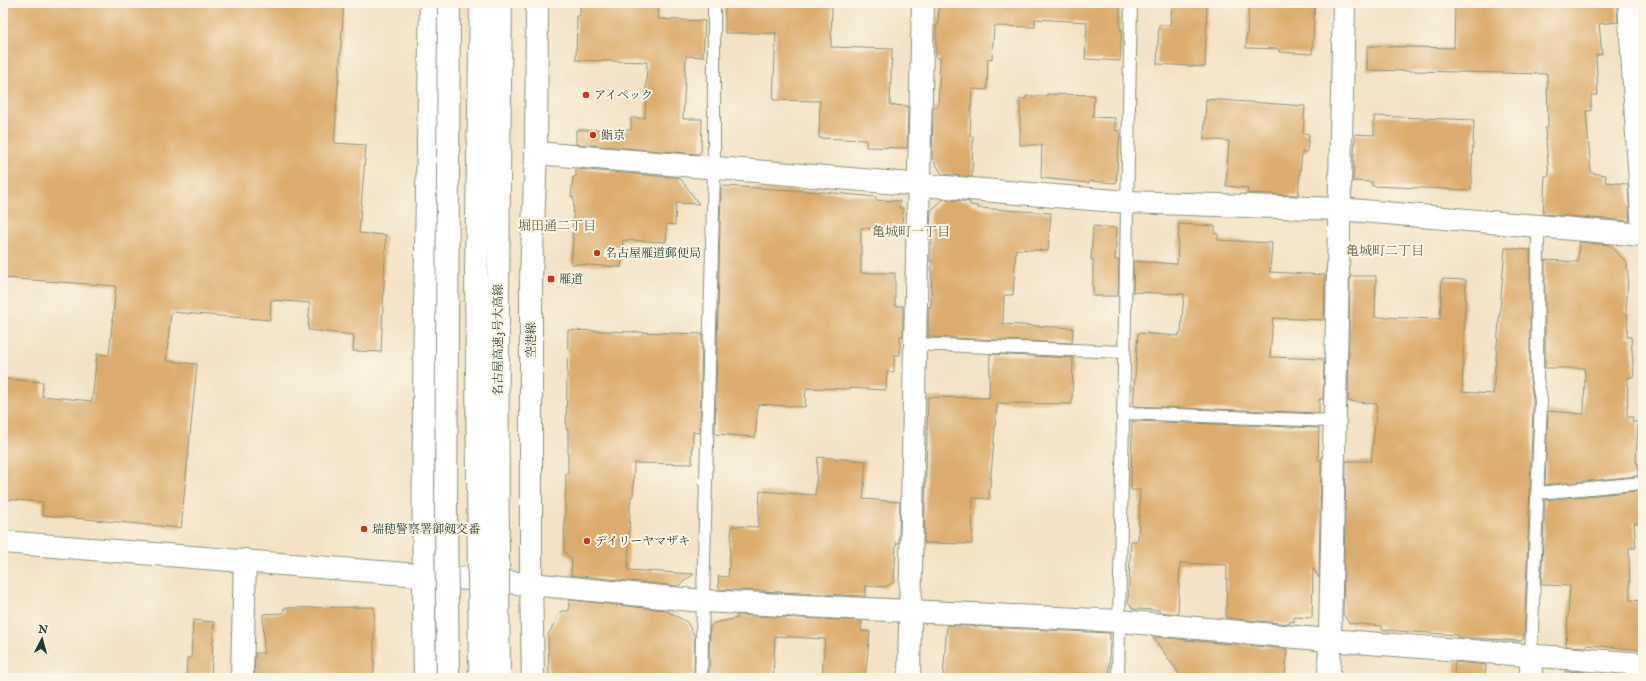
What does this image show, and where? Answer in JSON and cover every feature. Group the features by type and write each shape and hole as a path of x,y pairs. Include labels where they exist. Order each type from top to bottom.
{"main road":[{"path":"425,678 423,576 427,172 431,3"},
{"path":"448,678 446,517 449,3"},
{"path":"480,678 476,267 481,3"},
{"name":"名古屋高速3号大高線","path":"499,678 497,516 498,207 501,3"},
{"name":"空港線","path":"533,678 531,584 531,278 536,153 537,3"},
{"path":"909,678 923,3"},
{"path":"1329,678 1344,3"},
{"path":"536,153 714,169 919,184 1127,202 1339,209 1643,234 1629,3"},
{"path":"3,542 245,560 531,584 702,602 1118,621 1329,640 1643,664"},
{"path":"242,678 245,560"},
{"path":"1531,655 1531,678"}],"lane":[{"path":"701,678 714,169 714,3"},
{"path":"1118,678 1131,3"},
{"path":"1531,655 1541,400 1537,378 1538,226"},
{"path":"915,344 1124,352"},
{"path":"1123,413 1334,421"},
{"path":"1537,493 1643,483"}],"building":[{"path":"3,3 344,3 334,143 366,145 359,233 386,235 381,352 353,351 354,335 308,330 310,303 271,300 270,320 171,312 166,361 197,364 181,528 42,515 43,502 3,499 3,379 43,382 42,396 92,401 97,354 109,355 116,286 3,278"},
{"path":"580,3 659,3 658,19 705,21 703,57 686,56 683,119 702,119 701,152 697,154 576,144 576,130 631,130 631,118 645,118 647,62 576,60 577,16 580,16"},
{"path":"725,3 832,3 831,47 892,49 890,105 908,106 907,148 866,147 866,140 819,138 820,101 773,100 776,33 725,33"},
{"path":"939,3 1120,3 1120,30 1122,30 1120,61 1085,59 1087,22 1035,19 1035,27 994,26 992,59 988,58 987,90 972,89 970,135 973,136 972,177 942,174 932,158 933,107 938,107 940,58 936,58 936,25 938,25"},
{"path":"1172,3 1207,3 1205,67 1157,64 1159,25 1170,25"},
{"path":"1249,3 1315,3 1312,54 1279,52 1279,49 1246,48"},
{"path":"1455,3 1617,3 1618,22 1599,24 1602,54 1596,55 1598,95 1591,95 1591,111 1586,111 1591,173 1606,175 1605,182 1628,184 1630,221 1543,214 1545,176 1549,176 1545,128 1548,127 1547,74 1367,70 1367,46 1454,48"},
{"path":"1047,94 1094,95 1093,117 1115,118 1115,130 1120,131 1116,183 1090,181 1089,183 1041,178 1042,145 1020,145 1020,99 1026,99 1026,96 1047,96"},
{"path":"1206,99 1305,106 1303,133 1309,134 1307,152 1302,152 1298,195 1247,193 1248,188 1226,186 1229,141 1204,139"},
{"path":"1374,116 1474,120 1471,190 1372,186 1372,182 1353,181 1355,134 1374,135"},
{"path":"576,169 680,178 699,204 676,203 675,225 667,224 666,242 623,240 621,267 571,264 574,197 571,197 573,177 576,177"},
{"path":"724,186 823,192 876,197 876,200 900,201 899,208 903,208 902,230 861,228 861,273 895,273 895,306 903,306 903,336 900,336 900,355 894,355 894,372 887,371 886,390 806,388 805,407 758,404 755,437 715,434 721,188"},
{"path":"944,199 970,202 970,205 978,206 978,208 1051,213 1048,251 1016,249 1013,295 1004,295 1003,324 1073,328 1072,343 928,337 928,307 931,307 931,210"},
{"path":"1179,224 1215,226 1215,234 1218,234 1218,240 1272,243 1270,272 1325,275 1324,320 1273,318 1270,357 1324,359 1323,399 1319,399 1319,413 1133,406 1138,333 1179,336 1179,333 1181,333 1184,294 1133,292 1134,261 1177,264"},
{"path":"1093,226 1117,228 1115,260 1119,260 1118,296 1093,296 1093,260 1091,260"},
{"path":"1579,242 1609,245 1627,263 1627,337 1631,337 1634,376 1628,378 1627,417 1633,417 1632,422 1638,422 1636,463 1638,463 1638,476 1545,485 1548,411 1584,414 1585,374 1584,368 1545,368 1545,260 1578,262"},
{"path":"1505,248 1530,250 1530,378 1533,410 1524,638 1521,641 1457,637 1458,635 1382,630 1382,626 1349,623 1343,614 1346,461 1371,461 1377,404 1348,401 1350,277 1376,276 1375,317 1440,319 1442,279 1466,280 1462,392 1493,394"},
{"path":"568,330 702,334 700,433 693,432 692,464 634,463 633,496 631,496 630,508 628,570 694,574 678,586 571,575 572,560 564,551 566,473 568,473 568,429 566,429"},
{"path":"990,354 1073,358 1072,404 997,403 989,499 973,498 972,544 924,543 928,397 989,398"},
{"path":"1132,421 1319,428 1318,460 1321,460 1319,578 1313,568 1312,618 1294,617 1294,622 1290,621 1289,624 1226,618 1227,565 1180,563 1178,614 1159,612 1159,610 1133,609 1128,602 1131,541 1138,541 1140,490 1131,490"},
{"path":"818,457 866,461 863,499 900,502 899,543 896,543 894,582 885,587 866,586 865,596 719,589 718,576 728,577 732,526 758,527 760,491 815,495"},
{"path":"1637,491 1643,495 1643,523 1634,523 1636,548 1629,548 1630,600 1643,601 1643,650 1587,645 1587,647 1566,646 1570,586 1541,585 1545,500"},
{"path":"569,600 665,610 687,622 695,637 694,675 688,675 688,678 568,678 568,675 549,675 548,635 561,611 569,611"},
{"path":"374,607 374,678 254,678 255,653 264,653 263,614 284,613 284,608"},
{"path":"736,615 862,621 861,631 870,632 865,678 822,678 825,639 775,636 773,678 735,678 735,676 709,675 710,627 715,623 738,618"},
{"path":"193,620 214,622 211,678 186,678 187,658 191,658"},
{"path":"947,625 1110,633 1109,678 943,678"},
{"path":"1153,637 1287,649 1285,678 1182,678"},
{"path":"1455,662 1486,665 1485,678 1454,678"},
{"path":"1565,671 1584,672 1584,678 1565,678"}],"place":[{"name":"アイペック","path":"586,95"},
{"name":"鮨京","path":"593,135"},
{"name":"名古屋雁道郵便局","path":"597,253"},
{"name":"雁道","path":"551,279"},
{"name":"瑞穂警察署御剱交番","path":"364,529"},
{"name":"デイリーヤマザキ","path":"587,541"}],"district":[{"name":"堀田通二丁目","path":"557,226"},
{"name":"亀城町一丁目","path":"911,232"},
{"name":"亀城町二丁目","path":"1385,251"}]}
